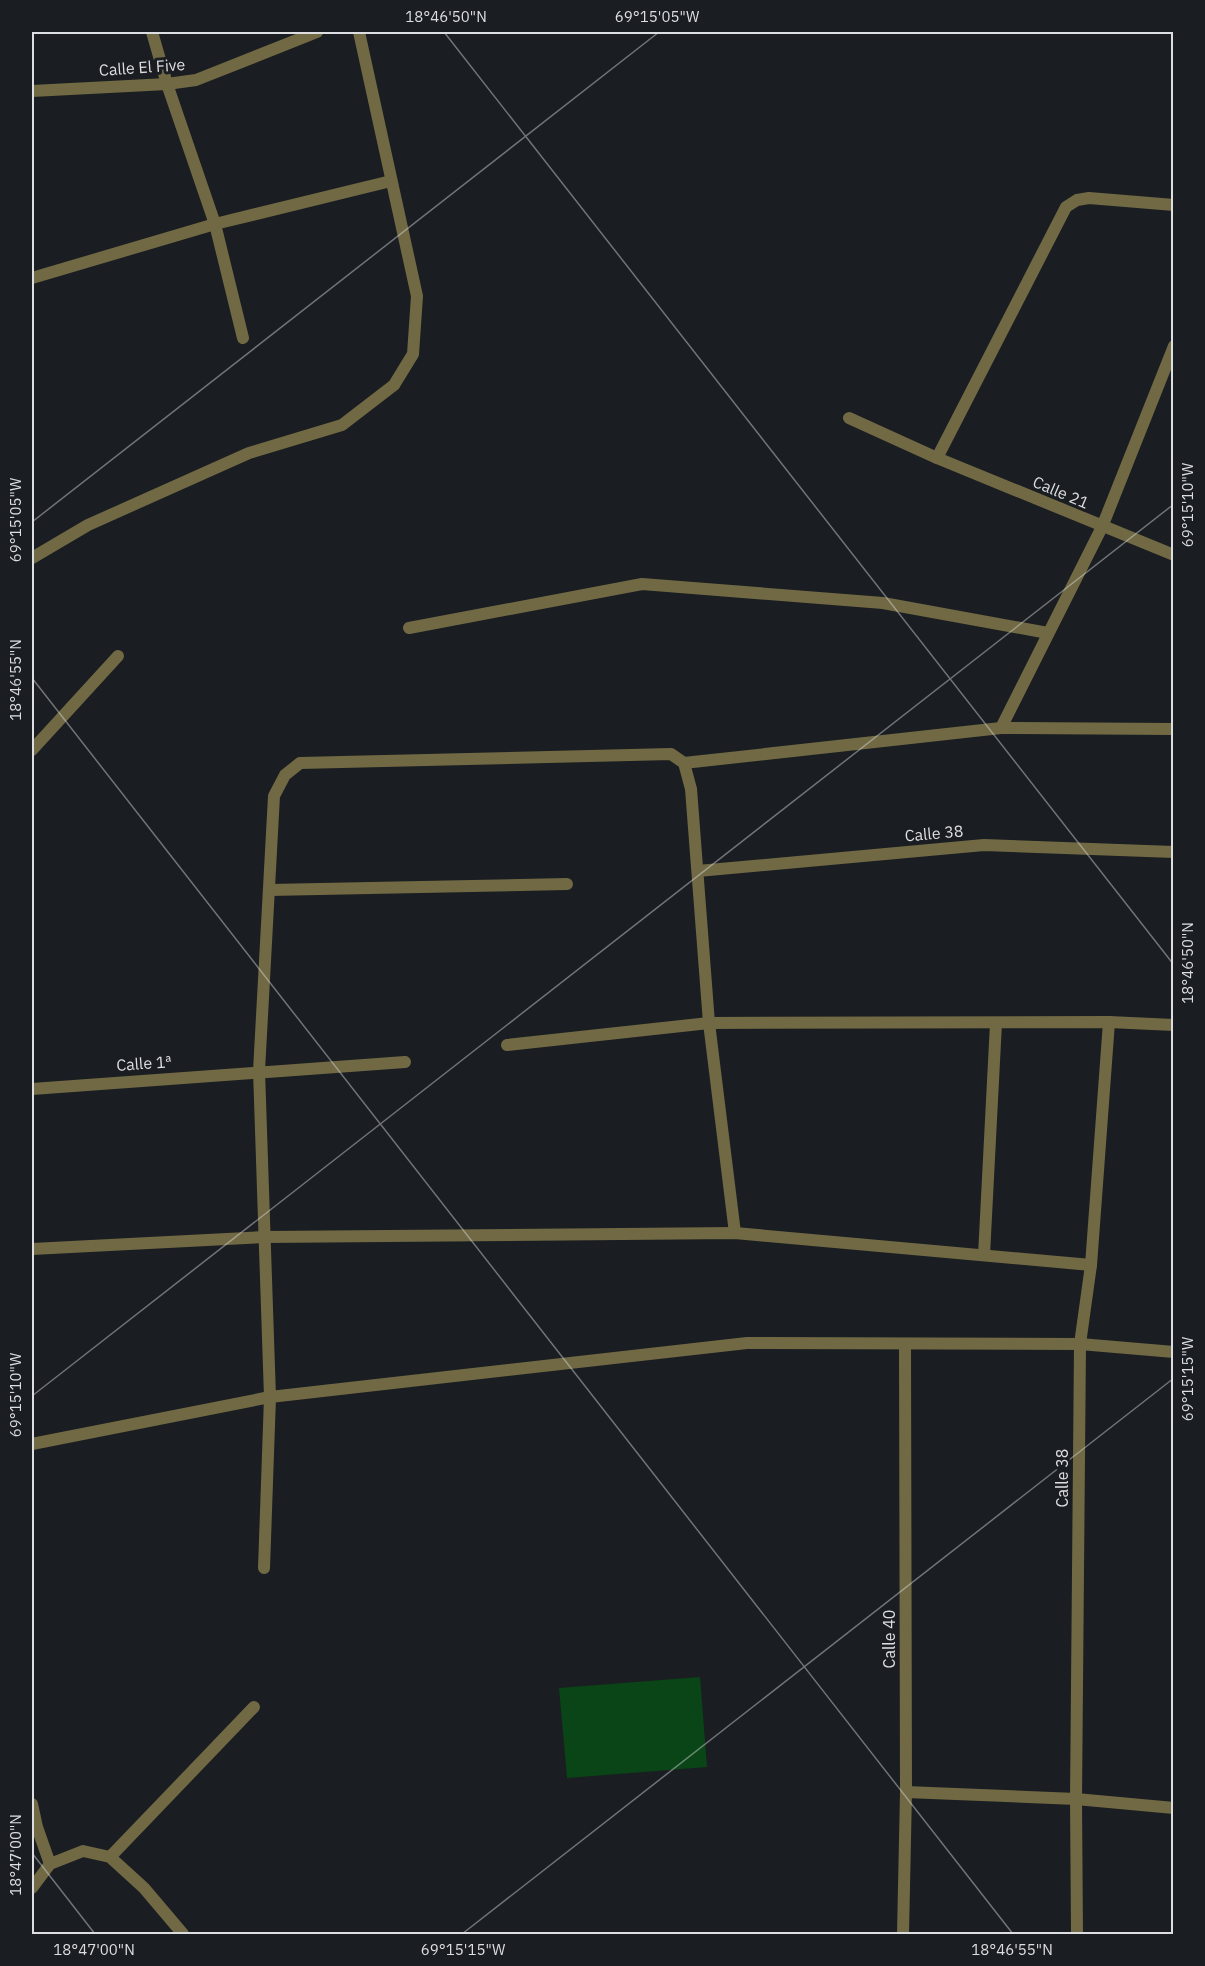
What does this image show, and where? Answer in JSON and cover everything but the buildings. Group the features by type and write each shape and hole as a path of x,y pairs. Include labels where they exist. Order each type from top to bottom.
{"street":[{"path":"152,32 167,84 215,224 243,338"},
{"name":"Calle El Five","path":"32,91 167,84 196,80 317,32"},
{"path":"32,558 88,525 249,453 342,425 394,385 413,354 417,296 359,32"},
{"path":"32,278 215,224 391,181"},
{"path":"937,458 1065,207 1077,200 1089,198 1173,205"},
{"path":"1001,728 1102,526 1173,346"},
{"name":"Calle 21","path":"849,418 937,458 1173,555"},
{"path":"409,628 642,584 883,603 1048,633"},
{"path":"32,750 118,656"},
{"path":"684,763 1001,728 1173,729"},
{"path":"264,1568 270,1397 259,1071 274,796 285,775 300,763 671,754 684,763 691,789 709,1023 735,1233"},
{"name":"Calle 38","path":"698,871 984,845 1173,852"},
{"path":"269,890 567,884"},
{"path":"507,1045 709,1023 1173,1025"},
{"path":"984,1255 996,1023"},
{"name":"Calle 38","path":"1077,1935 1080,1344 1091,1265 1108,1023"},
{"name":"Calle 1ª","path":"32,1089 405,1062"},
{"path":"32,1249 264,1237 735,1233 1091,1265"},
{"path":"32,1444 270,1397 747,1343 1080,1344 1173,1352"},
{"name":"Calle 40","path":"903,1935 906,1792 905,1344"},
{"path":"110,1857 254,1707"},
{"path":"906,1792 1076,1799 1173,1808"},
{"path":"32,1804 37,1827 50,1864"},
{"path":"32,1888 50,1864 83,1851 110,1857 144,1888 183,1935"}],"green space":[{"path":"700,1677 707,1767 567,1778 559,1688"}]}
